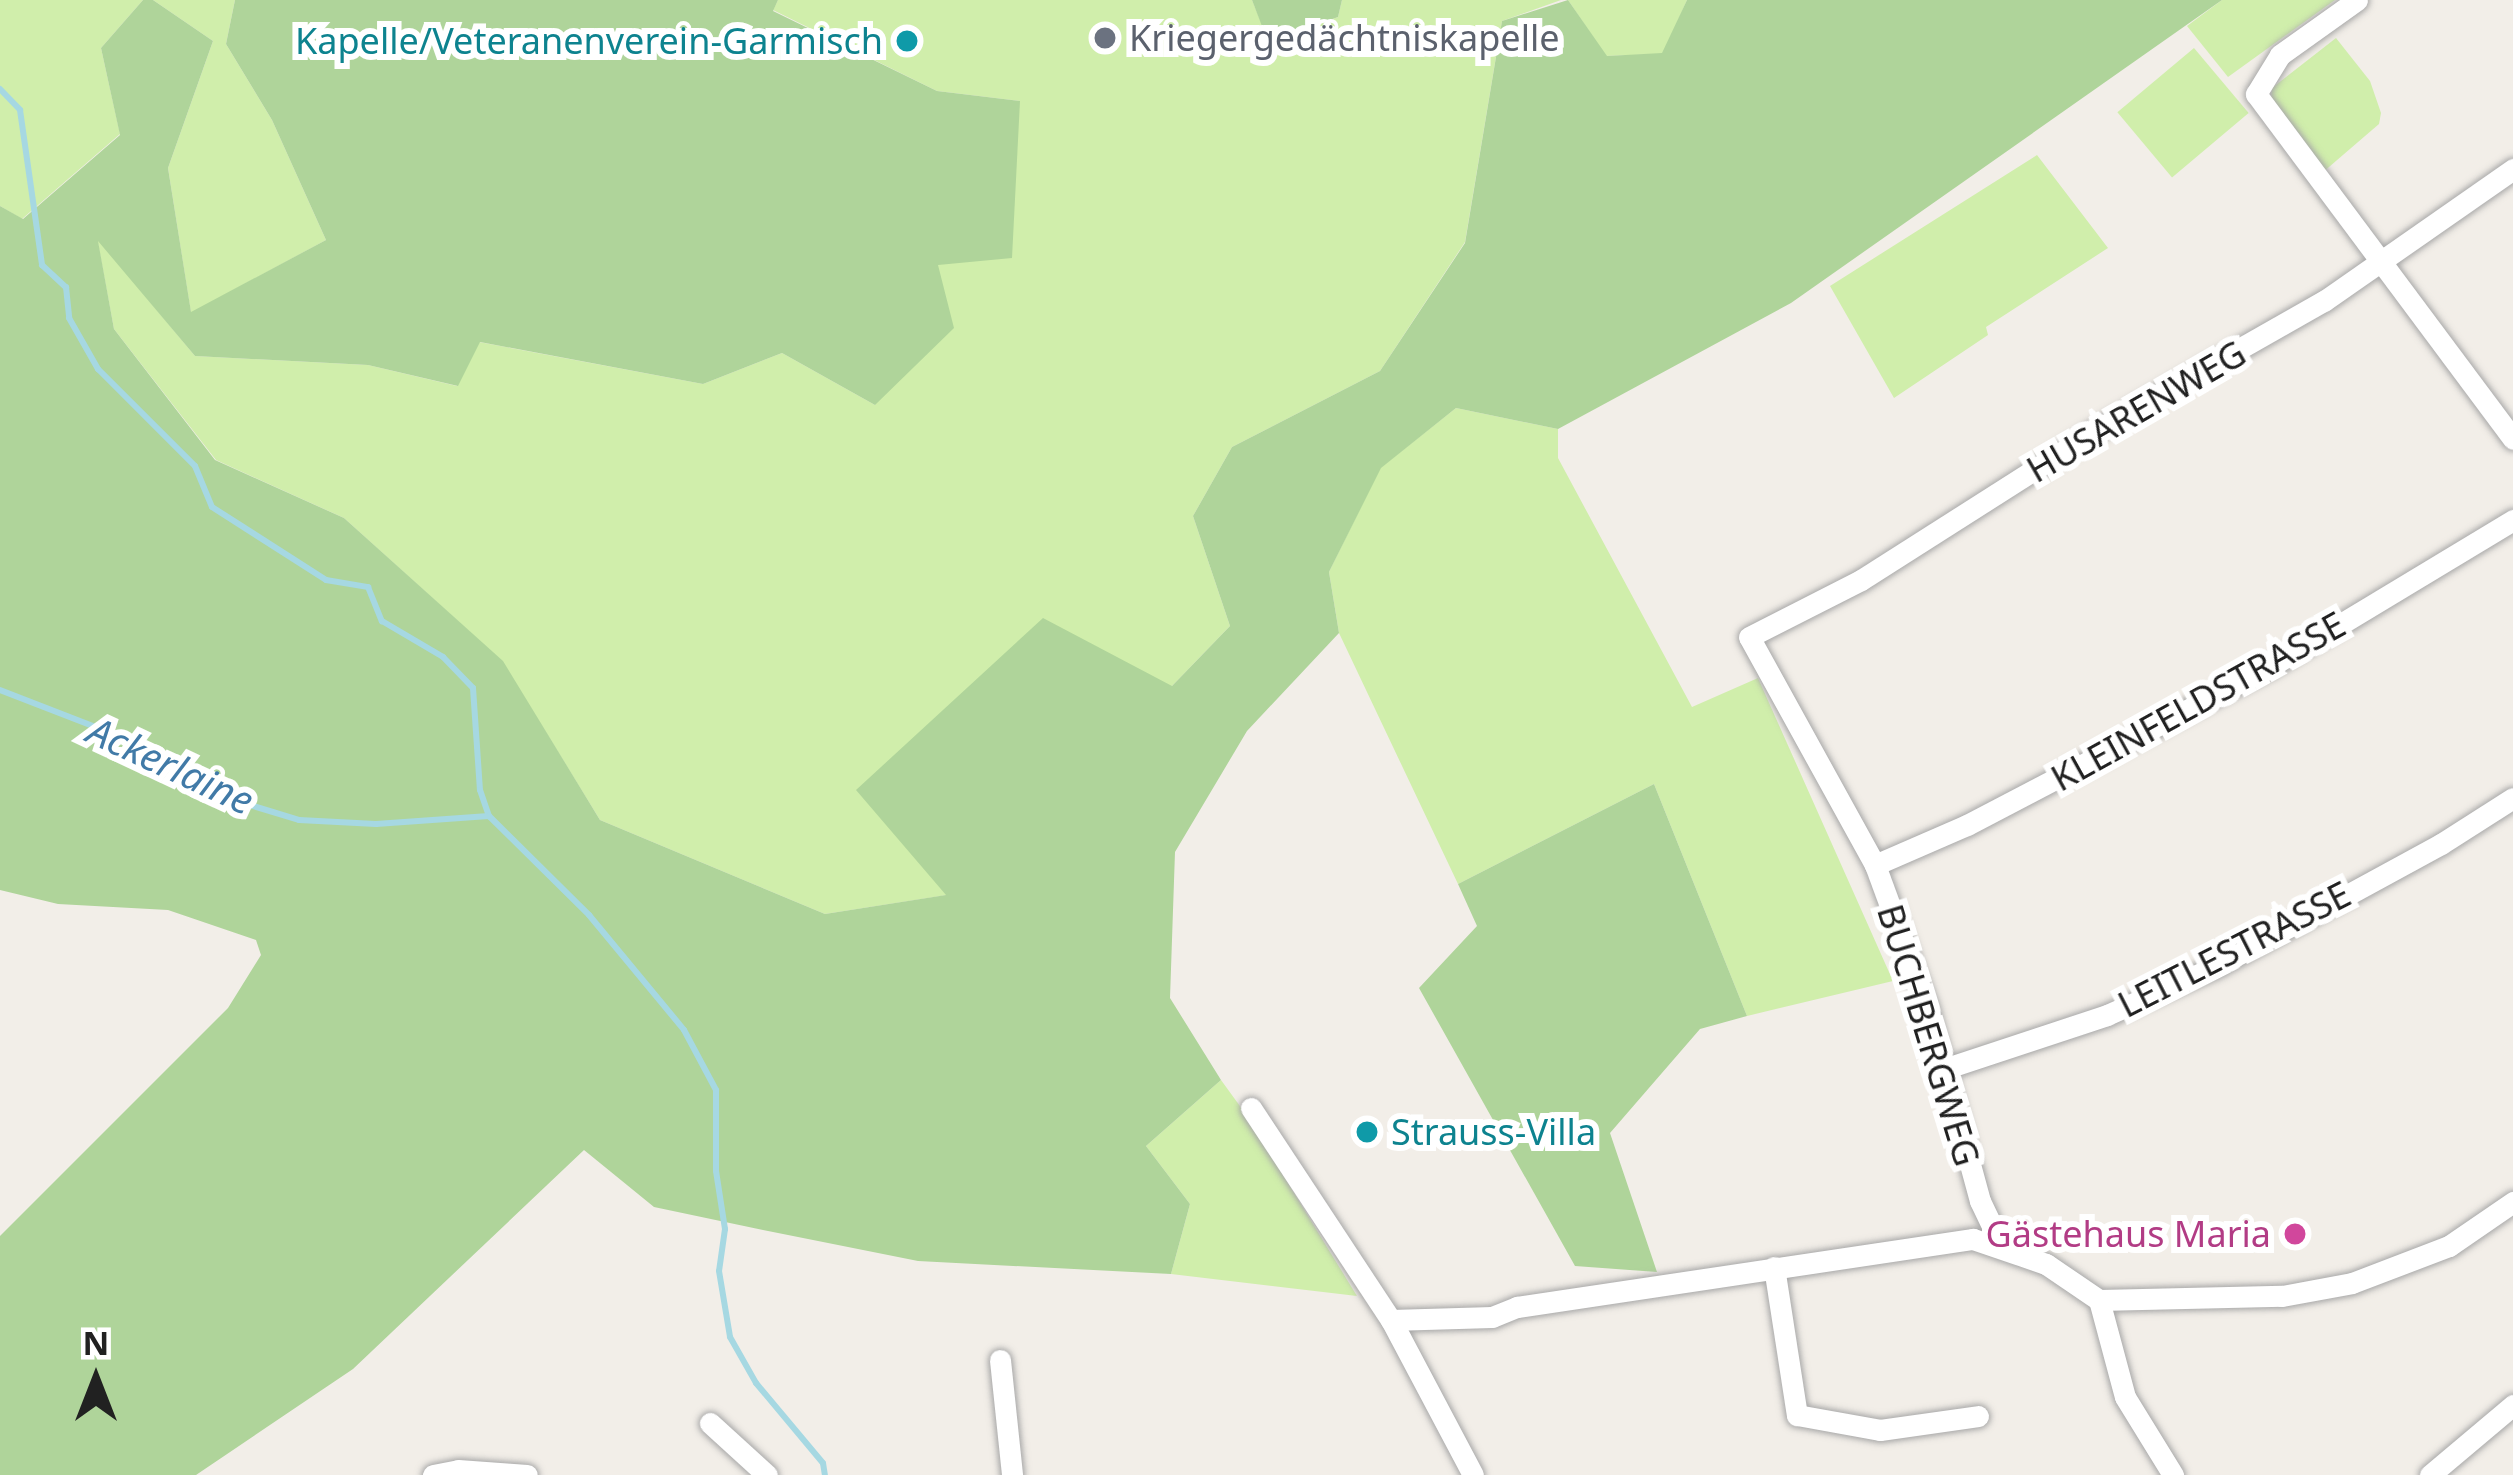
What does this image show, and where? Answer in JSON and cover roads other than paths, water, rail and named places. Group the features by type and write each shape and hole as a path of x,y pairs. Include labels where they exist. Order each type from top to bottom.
{"street":[{"path":"2357,0 2280,55 2256,94 2513,439"},
{"name":"HUSARENWEG","path":"1749,637 1861,580 2093,432 2381,264 2513,169"},
{"name":"KLEINFELDSTRASSE","path":"1875,865 2029,794 2271,666 2513,520"},
{"name":"BUCHBERGWEG","path":"1749,637 1875,865 1928,1009 1980,1201 2001,1245"},
{"name":"LEITLESTRASSE","path":"1941,1070 2107,1015 2217,966 2440,844 2513,798"},
{"path":"1251,1108 1391,1320 1473,1475"},
{"path":"1391,1320 1492,1317 1517,1307 1973,1239 2046,1264 2099,1300 2282,1296 2352,1283 2449,1246 2513,1202"},
{"path":"1774,1267 1797,1415 1880,1430 1978,1416"},
{"path":"2099,1300 2125,1397 2173,1475"},
{"path":"1000,1360 1012,1475"},
{"path":"2430,1475 2513,1405"},
{"path":"710,1423 767,1475"},
{"path":"433,1475 458,1470 527,1475"}],"waterway":[{"path":"0,89 20,110 42,265 66,287 69,318 98,369 195,466 212,507 326,580 368,587 382,621 443,657 473,688 480,790 489,816 589,915 684,1030 716,1090 716,1171 725,1229 719,1271 730,1337 756,1383 823,1463 825,1475"},
{"name":"Ackerlaine","path":"0,690 111,733 227,798 299,820 376,824 489,816"}],"place":[{"name":"Kriegergedächtniskapelle","path":"1105,38"},
{"name":"Kapelle/Veteranenverein-Garmisch","path":"907,41"},
{"name":"Strauss-Villa","path":"1367,1132"},
{"name":"Gästehaus Maria","path":"2295,1234"}]}
